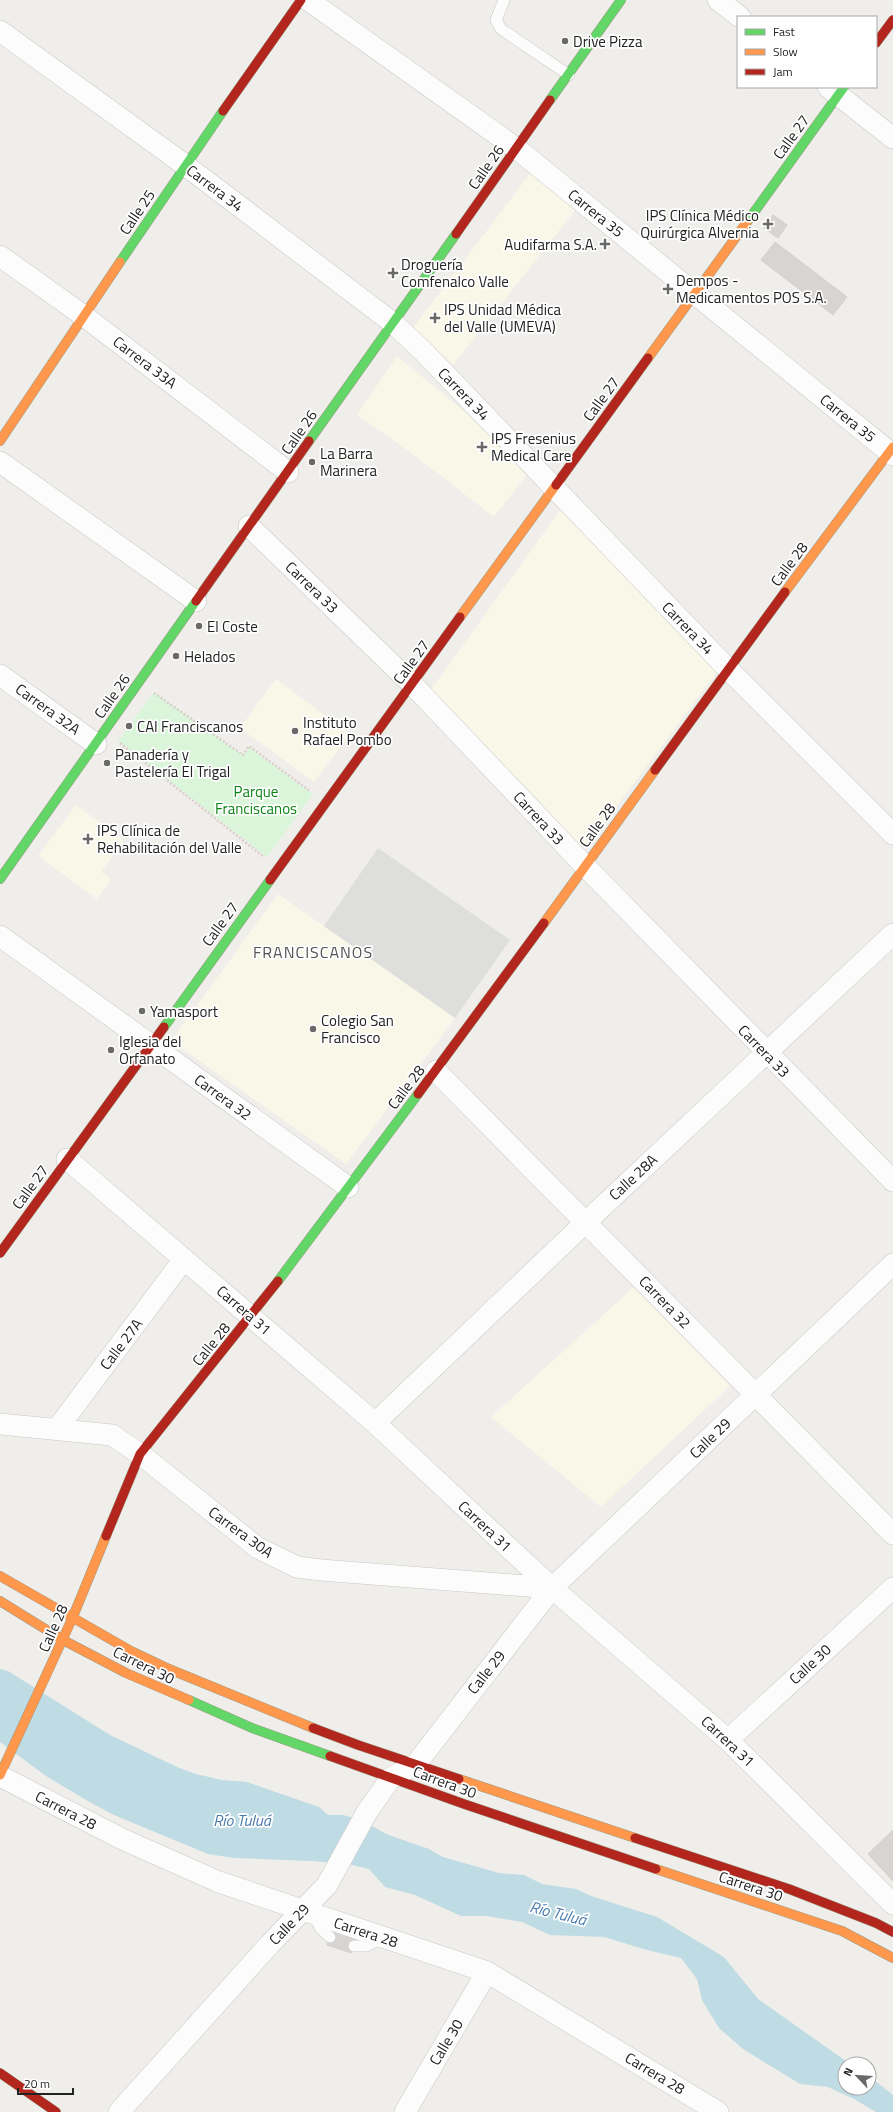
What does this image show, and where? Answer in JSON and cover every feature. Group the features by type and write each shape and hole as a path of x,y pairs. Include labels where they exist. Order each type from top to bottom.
{"main road":[{"name":"Calle 25","path":"0,441 185,166 301,0"},
{"name":"Calle 26","path":"0,879 621,0"},
{"path":"877,42 893,20"},
{"name":"Calle 27","path":"2,1247 68,1160 695,293 837,90"},
{"name":"Calle 28","path":"2,1771 49,1673 140,1454 251,1317 436,1071 728,669 892,451"},
{"name":"Carrera 30","path":"0,1576 72,1619 138,1654 203,1684 311,1727 416,1764 789,1889 891,1927"},
{"name":"Carrera 30","path":"0,1602 63,1640 126,1673 212,1712 391,1778 842,1931 893,1958"},
{"path":"0,2073 56,2112"}],"street":[{"name":"Carrera 35","path":"308,0 516,148 892,451"},
{"path":"718,0 739,16"},
{"name":"Carrera 34","path":"0,31 185,166 393,323 422,350 728,669 893,834"},
{"path":"837,90 893,138"},
{"name":"Carrera 33A","path":"0,256 84,316 288,472"},
{"path":"0,462 196,601"},
{"name":"Carrera 33","path":"249,526 412,684 765,1053 893,1182"},
{"name":"Carrera 32A","path":"0,675 100,737"},
{"name":"Calle 28A","path":"375,1423 587,1221 893,934"},
{"name":"Carrera 32","path":"0,936 348,1187"},
{"name":"Carrera 32","path":"436,1071 587,1221 893,1534"},
{"name":"Carrera 31","path":"68,1160 375,1423 552,1588 728,1740 893,1904"},
{"name":"Calle 27A","path":"57,1429 184,1259"},
{"name":"Calle 29","path":"119,2112 270,1944 308,1913 327,1885 367,1812 391,1778 416,1764 552,1588 893,1264"},
{"name":"Carrera 30A","path":"0,1424 112,1435 140,1454 258,1548 298,1567 552,1588"},
{"name":"Calle 30","path":"728,1740 893,1588"},
{"name":"Carrera 28","path":"2,1771 104,1829 194,1872 308,1913 488,1972 713,2110"},
{"path":"870,1946 891,1927"},
{"name":"Calle 30","path":"405,2112 488,1972"}],"lane":[{"path":"504,0 496,20 501,30 569,75"},
{"path":"308,1913 321,1929 330,1937"},
{"path":"354,1946 366,1946 384,1938"}],"path":[{"path":"139,682 243,755 249,746 326,803"},
{"path":"100,737 278,868"}],"shaded area":[{"path":"532,171 577,208 453,365 413,328"},
{"path":"397,356 478,423 529,472 494,517 410,452 357,415"},
{"path":"561,509 718,671 584,850 430,691"},
{"name":"Instituto Rafael Pombo","path":"276,679 350,734 314,782 240,728"},
{"path":"76,805 124,840 101,872 111,879 97,899 38,856"},
{"path":"378,848 510,940 455,1018 324,926"},
{"name":"Colegio San Francisco","path":"278,894 455,1018 346,1164 171,1041"},
{"path":"634,1287 730,1386 601,1507 491,1417"}],"green space":[{"name":"Parque Franciscanos","path":"154,692 243,755 249,747 313,794 267,857 118,741"}],"water":[{"name":"Río Tuluá","path":"0,1669 8,1671 110,1735 177,1767 196,1774 222,1780 247,1782 319,1807 328,1815 343,1815 362,1820 386,1834 429,1849 443,1857 499,1873 524,1875 542,1884 576,1889 591,1896 657,1917 724,1957 758,1999 839,2056 837,2056 837,2091 828,2087 800,2084 743,2049 719,2028 702,2000 697,1979 681,1958 647,1950 604,1937 550,1935 522,1922 487,1916 461,1916 415,1895 385,1887 369,1869 348,1864 234,1858 208,1854 114,1815 86,1800 46,1776 0,1742"},
{"name":"Río Tuluá","path":"877,2082 893,2095 893,2112 876,2112 848,2096 877,2096"}],"building":[{"path":"773,215 787,225 778,238 764,228"},
{"path":"775,242 847,297 833,315 761,260"},
{"path":"893,1830 893,1881 868,1854"},
{"path":"332,1930 356,1938 351,1953 327,1945"}],"traffic: fast":[{"path":"550,100 621,0"},
{"path":"747,222 843,88"},
{"path":"120,262 223,111"},
{"path":"309,441 456,234"},
{"path":"0,879 196,601"},
{"path":"164,1027 270,880"},
{"path":"278,1281 418,1094"},
{"path":"189,1700 252,1728 330,1756"}],"traffic: slow":[{"path":"648,358 747,222"},
{"path":"0,441 120,262"},
{"path":"785,592 893,447"},
{"path":"460,617 556,485"},
{"path":"544,923 655,770"},
{"path":"0,1775 72,1619 106,1536"},
{"path":"0,1576 131,1651 169,1669 313,1728"},
{"path":"0,1601 63,1640 126,1673 189,1700"},
{"path":"459,1779 635,1838"},
{"path":"656,1869 842,1931 893,1958"}],"traffic: jam":[{"path":"223,111 301,0"},
{"path":"877,42 893,20"},
{"path":"456,234 550,100"},
{"path":"556,485 648,358"},
{"path":"196,601 309,441"},
{"path":"655,770 785,592"},
{"path":"270,880 460,617"},
{"path":"418,1094 544,923"},
{"path":"0,1253 164,1027"},
{"path":"106,1536 140,1454 278,1281"},
{"path":"313,1728 358,1745 459,1779"},
{"path":"330,1756 464,1804 656,1869"},
{"path":"635,1838 789,1889 876,1923 893,1932"},
{"path":"0,2073 56,2112"}],"place":[{"name":"Drive Pizza","path":"565,41"},
{"name":"IPS Clínica Médico Quirúrgica Alvernia","path":"768,224"},
{"name":"Audifarma S.A.","path":"605,244"},
{"name":"Droguería Comfenalco Valle","path":"393,273"},
{"name":"Dempos - Medicamentos POS S.A.","path":"668,289"},
{"name":"IPS Unidad Médica del Valle (UMEVA)","path":"435,318"},
{"name":"IPS Fresenius Medical Care","path":"482,447"},
{"name":"La Barra Marinera","path":"312,462"},
{"name":"El Coste","path":"199,626"},
{"name":"Helados","path":"176,656"},
{"name":"CAI Franciscanos","path":"129,726"},
{"name":"Instituto Rafael Pombo","path":"295,731"},
{"name":"Panadería y Pastelería El Trigal","path":"107,763"},
{"name":"IPS Clínica de Rehabilitación del Valle","path":"88,839"},
{"name":"Yamasport","path":"142,1011"},
{"name":"Colegio San Francisco","path":"313,1029"},
{"name":"Iglesia del Orfanato","path":"111,1050"}],"district":[{"name":"FRANCISCANOS","path":"313,952"}]}
